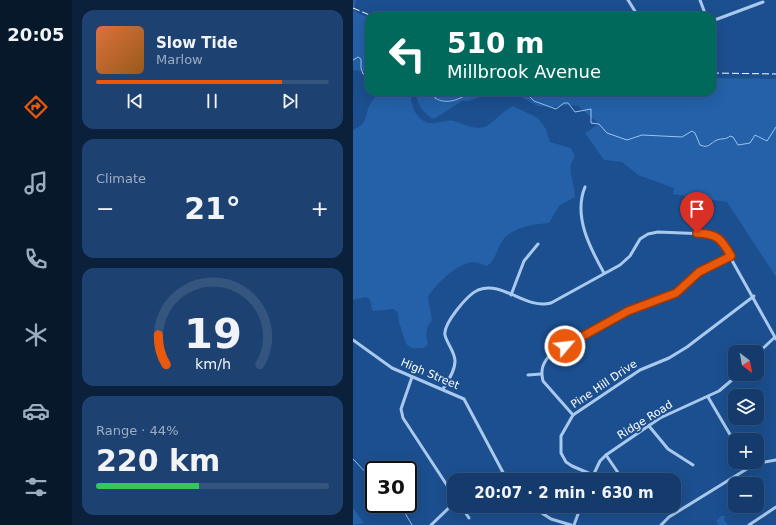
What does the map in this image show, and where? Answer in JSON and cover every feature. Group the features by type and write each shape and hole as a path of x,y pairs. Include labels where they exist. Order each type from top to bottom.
{"street":[{"path":"628,0 636,12"},
{"path":"700,0 704,12"},
{"path":"716,20 763,2"},
{"path":"585,187 581,198 585,236 604,274"},
{"path":"443,389 455,362 445,334 448,323 468,297 477,290 489,288 533,304 544,305 557,300 626,261 640,239 653,232 713,234 723,242 775,338 764,348"},
{"path":"511,295 524,261 538,244"},
{"path":"573,416 547,385 541,374 543,364 552,354 628,311 676,293 699,272 731,256"},
{"name":"Pine Hill Drive","path":"588,473 566,462 561,453 561,436 573,416 640,370 669,358 687,347 753,296"},
{"name":"High Street","path":"353,340 380,361 411,377 461,397 466,401 503,473"},
{"path":"528,375 541,374"},
{"path":"411,377 401,409 403,418 447,485"},
{"name":"Ridge Road","path":"594,473 600,461 649,426 680,408 708,397 727,386 732,381"},
{"path":"708,397 729,433"},
{"path":"649,426 668,449 693,465"},
{"path":"606,456 618,473"},
{"path":"764,462 776,460"},
{"path":"661,525 669,517 747,469"},
{"path":"749,525 776,507"},
{"path":"431,525 447,510"},
{"path":"466,513 469,518"},
{"path":"542,513 551,519 573,525 578,513"}],"shaded area":[{"path":"353,0 356,0 354,11 365,16 365,72 353,70"},
{"path":"716,78 776,79 776,277 727,202 673,194 674,188 638,175 622,162 604,160 585,133 599,124 578,106 537,106 520,96 716,96"},
{"path":"377,96 411,96 415,111 425,122 436,123 454,121 480,128 488,125 513,106 538,118 546,129 550,142 571,148 575,157 572,161 571,171 575,197 559,206 549,223 531,225 512,232 503,240 492,261 487,266 473,262 463,265 445,277 431,292 428,297 432,320 428,325 427,331 428,344 424,348 412,348 406,344 399,322 398,313 394,309 374,311 372,310 370,300 366,297 353,300 353,130 365,121 372,101"},
{"path":"416,96 482,96 469,101 462,101 434,119 426,114"},
{"path":"353,508 364,523 353,525"},
{"path":"721,516 725,516 724,520 728,525 719,525 716,521"}],"waterway":[{"path":"353,60 358,57 361,59 361,68 363,74 365,73"},
{"path":"435,96 435,98 444,101 453,101 464,96"},
{"path":"529,96 534,101 556,109 564,103 568,103 575,112 591,109 591,123 599,124 607,133 627,140 642,135 682,137 692,131 695,133 700,145 703,146 707,146 717,140 730,136 733,137 738,145 750,143 755,135 767,141 776,127"},
{"path":"353,459 365,472"},
{"path":"405,513 412,525"}],"railway":[{"path":"353,8 365,13"},
{"path":"716,73 776,74"}],"route":[{"path":"565,346 628,311 676,293 699,272 731,256 723,242 716,236 713,234 697,233"}]}
